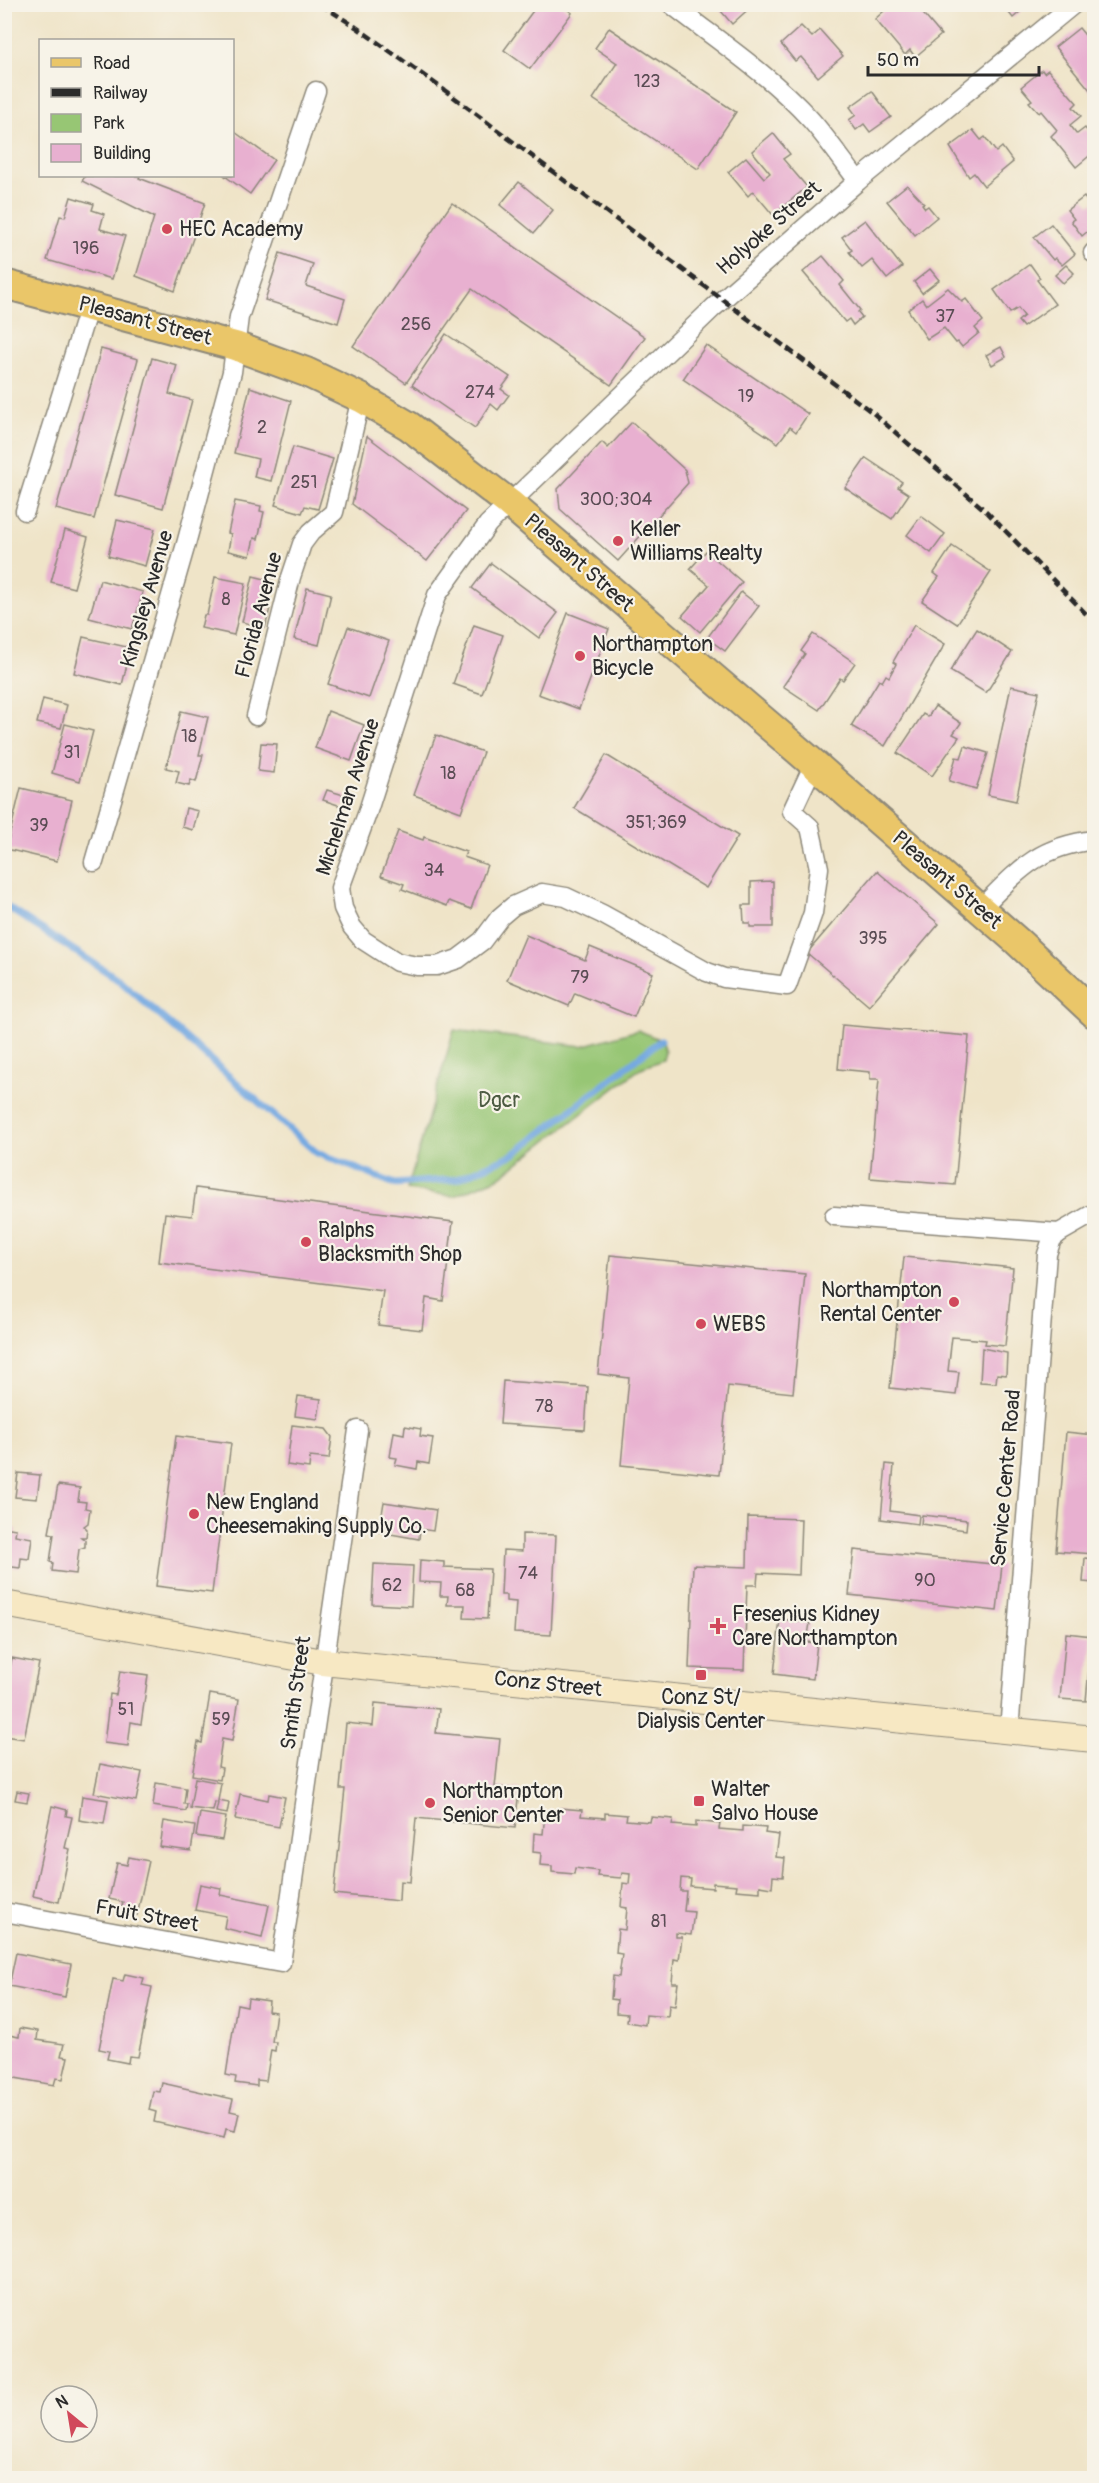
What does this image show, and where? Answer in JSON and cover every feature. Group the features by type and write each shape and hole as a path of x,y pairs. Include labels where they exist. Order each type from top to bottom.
{"main road":[{"name":"Pleasant Street","path":"4,284 235,346 306,372 361,398 409,426 509,503 814,764 1095,1013"},
{"name":"Conz Street","path":"4,1604 323,1662 1095,1739"}],"street":[{"name":"Holyoke Street","path":"509,503 712,308 858,181 1074,4"},
{"path":"674,5 751,65 810,119 858,181"},
{"name":"Kingsley Avenue","path":"94,862 189,533 232,372 239,317 316,91"},
{"path":"25,511 89,306"},
{"name":"Florida Avenue","path":"255,716 291,577 302,544 311,532 334,512 361,398"},
{"name":"Michelman Avenue","path":"509,503 488,524 437,595 367,814 340,888 343,908 352,927 371,946 397,962 417,966 437,966 458,959 482,941 500,917 513,906 542,893 566,897 602,914 707,972 724,978 787,986 813,913 819,868 810,827 792,811 814,764"},
{"path":"980,909 1033,858 1069,843 1095,840"},
{"path":"834,1216 1059,1233 1095,1213"},
{"name":"Service Center Road","path":"1009,1731 1047,1254 1052,1239 1059,1233"},
{"name":"Smith Street","path":"281,1963 357,1430"},
{"name":"Fruit Street","path":"4,1912 281,1963"}],"green space":[{"name":"Dgcr","path":"454,1030 582,1046 638,1030 663,1041 665,1051 663,1060 641,1068 498,1178 454,1196 407,1190"}],"building":[{"path":"538,4 560,4 572,13 530,69 504,50"},
{"path":"715,4 754,4 732,24"},
{"path":"892,4 921,4 923,7 919,9 941,35 915,57 910,50 905,55 875,19"},
{"path":"1002,4 1029,4 1013,18"},
{"path":"801,26 812,37 820,30 843,56 818,77 801,57 795,61 781,44"},
{"path":"609,28 736,112 698,169 593,99 617,63 595,48"},
{"path":"1079,28 1094,46 1094,95 1055,47"},
{"path":"1042,70 1044,73 1048,70 1077,103 1073,107 1081,116 1070,125 1077,134 1085,128 1094,139 1094,152 1076,167 1051,136 1057,130 1041,111 1039,113 1029,102 1032,100 1021,87"},
{"path":"872,91 891,117 870,132 864,124 856,130 849,120 856,115 850,107"},
{"path":"973,130 981,140 985,137 996,152 1002,147 1013,162 984,186 974,173 969,177 950,147"},
{"path":"234,131 274,160 250,194 226,177 234,177"},
{"path":"773,133 790,154 783,159 807,187 773,215 753,191 748,196 728,172 746,157 764,178 770,173 752,151"},
{"path":"84,177 140,177 205,203 175,291 136,276 154,217 82,181"},
{"path":"519,182 553,210 534,233 500,205"},
{"path":"907,185 924,203 922,204 925,208 928,206 937,217 915,235 887,201"},
{"path":"71,197 94,204 92,210 104,214 100,229 125,236 112,279 47,260 60,216 65,217"},
{"path":"1084,197 1090,205 1094,202 1094,226 1082,236 1071,221 1074,219 1067,210"},
{"path":"452,203 645,337 611,385 472,289 406,383 353,346"},
{"path":"865,220 902,267 887,279 872,260 862,268 849,252 852,250 842,237"},
{"path":"1051,224 1075,254 1062,265 1055,258 1053,260 1034,237"},
{"path":"280,253 313,264 306,286 345,299 338,323 265,300"},
{"path":"823,256 844,281 840,285 860,310 858,312 862,317 853,325 849,319 845,322 803,272"},
{"path":"1030,264 1040,278 1037,280 1055,304 1023,327 1018,321 1024,316 1018,308 1010,313 994,290"},
{"path":"1066,265 1074,273 1063,283 1055,275"},
{"path":"930,269 939,280 922,293 914,282"},
{"path":"948,288 962,302 966,299 983,321 975,328 979,333 962,347 944,328 927,339 908,310 922,299 926,305"},
{"path":"446,334 510,377 501,389 509,395 498,410 491,404 475,428 412,385"},
{"path":"706,345 808,414 796,432 790,427 778,443 683,379"},
{"path":"1001,347 1006,357 992,365 986,355"},
{"path":"101,349 138,359 94,519 56,509"},
{"path":"152,358 177,365 169,394 192,400 163,508 115,495"},
{"path":"250,387 291,401 271,481 254,477 258,459 234,453"},
{"path":"632,422 685,470 688,483 618,561 560,509 558,489 602,442 608,448"},
{"path":"367,436 466,511 427,561 352,504"},
{"path":"293,447 333,459 318,509 305,506 302,513 275,505"},
{"path":"866,458 902,482 898,487 909,494 892,519 845,488"},
{"path":"235,501 261,506 260,511 264,512 258,539 254,538 250,556 228,551 231,534 228,533"},
{"path":"921,516 945,534 931,553 907,535"},
{"path":"117,520 155,529 145,566 108,556"},
{"path":"65,530 88,537 74,588 51,582"},
{"path":"952,546 991,572 957,624 922,601 939,577 934,573"},
{"path":"706,551 742,582 700,632 682,616 709,585 690,569"},
{"path":"491,563 558,613 539,638 472,588"},
{"path":"253,576 273,581 266,607 270,608 265,628 242,622"},
{"path":"215,577 246,583 234,635 201,628 204,615 207,615"},
{"path":"100,580 143,592 132,629 89,618"},
{"path":"307,588 331,594 319,645 294,639"},
{"path":"741,592 759,606 725,651 707,638"},
{"path":"568,613 609,629 579,709 538,694"},
{"path":"474,625 503,635 482,694 453,684"},
{"path":"914,625 945,644 885,746 851,726 879,680 882,682 886,675 889,677 896,664 893,662"},
{"path":"348,627 389,641 369,698 328,684"},
{"path":"977,629 1012,652 986,693 950,671"},
{"path":"813,634 855,663 843,680 840,678 819,710 783,686 805,654 801,651"},
{"path":"83,637 131,648 122,685 74,673"},
{"path":"1011,686 1039,692 1016,801 988,795"},
{"path":"43,699 67,705 61,728 37,723"},
{"path":"935,706 961,723 953,734 959,737 932,776 897,753 923,714 928,717"},
{"path":"181,711 208,717 199,755 203,755 196,782 191,780 189,786 176,783 179,771 166,768"},
{"path":"328,711 364,725 351,761 315,748"},
{"path":"65,724 93,731 80,781 52,773"},
{"path":"436,735 483,752 461,812 414,795"},
{"path":"261,743 277,744 274,773 258,771"},
{"path":"965,746 988,753 976,789 949,781 956,757 961,758"},
{"path":"606,755 738,836 706,888 574,808"},
{"path":"21,788 72,800 57,861 6,849"},
{"path":"327,790 347,796 344,807 323,800"},
{"path":"186,808 198,811 193,830 182,827"},
{"path":"398,831 423,840 424,837 466,852 464,857 487,865 471,909 449,901 447,906 402,889 404,884 381,876"},
{"path":"877,871 939,924 869,1006 807,953"},
{"path":"773,881 773,927 750,927 750,923 744,923 743,905 751,905 751,882"},
{"path":"526,935 585,960 590,947 653,973 634,1017 575,993 569,1006 507,980"},
{"path":"842,1025 969,1036 955,1185 870,1178 879,1079 870,1079 870,1072 838,1069"},
{"name":"Ralphs Blacksmith Shop","path":"196,1188 453,1222 443,1301 426,1298 422,1330 378,1325 383,1291 159,1262 165,1213 192,1216"},
{"name":"WEBS","path":"610,1255 805,1274 793,1393 728,1386 719,1475 621,1465 629,1378 598,1374"},
{"name":"Northampton Rental Center","path":"904,1257 1013,1268 1005,1346 985,1344 986,1340 952,1337 948,1371 959,1372 956,1395 890,1388"},
{"path":"982,1348 1007,1353 1006,1375 997,1374 996,1383 980,1382"},
{"path":"503,1381 588,1387 585,1430 500,1424"},
{"path":"298,1396 321,1399 318,1419 295,1416"},
{"path":"292,1425 326,1429 332,1437 329,1459 310,1457 309,1468 287,1465"},
{"path":"405,1426 421,1429 420,1436 433,1438 429,1464 418,1462 417,1469 395,1465 397,1458 390,1457 394,1432 404,1434"},
{"path":"1066,1432 1094,1435 1094,1554 1056,1551"},
{"name":"New England Cheesemaking Supply Co.","path":"176,1436 231,1443 212,1593 156,1586"},
{"path":"886,1464 894,1465 890,1511 919,1515 918,1524 881,1519"},
{"path":"18,1473 40,1475 37,1499 15,1497"},
{"path":"58,1485 80,1488 78,1501 86,1502 85,1508 90,1509 88,1523 84,1526 87,1529 86,1537 81,1537 85,1540 85,1547 79,1549 76,1574 52,1571 53,1563 50,1562 54,1534 49,1533"},
{"path":"384,1502 436,1510 433,1531 420,1529 419,1539 379,1532"},
{"path":"922,1515 967,1520 966,1530 921,1524"},
{"name":"Fresenius Kidney Care Northampton","path":"748,1517 801,1519 799,1575 758,1573 757,1585 747,1585 744,1670 689,1668 693,1565 747,1567"},
{"path":"4,1527 16,1529 15,1535 32,1538 29,1559 21,1558 20,1568 4,1566"},
{"path":"522,1534 556,1535 551,1635 514,1633 516,1602 506,1601 506,1595 501,1595 503,1550 522,1551"},
{"path":"854,1550 1002,1565 997,1611 849,1595"},
{"path":"1085,1558 1094,1559 1094,1583 1083,1582"},
{"path":"420,1560 444,1562 444,1567 490,1569 487,1619 464,1618 465,1605 447,1605 448,1596 440,1596 441,1583 419,1582"},
{"path":"374,1564 413,1566 411,1606 372,1604"},
{"path":"780,1619 810,1623 807,1642 817,1643 813,1679 774,1674"},
{"path":"1066,1633 1092,1636 1086,1701 1060,1699"},
{"path":"12,1658 39,1663 24,1739 4,1736 4,1697"},
{"path":"120,1671 148,1675 141,1724 131,1722 128,1746 104,1743 110,1694 116,1695"},
{"path":"210,1694 239,1699 232,1741 222,1739 218,1767 222,1768 220,1780 192,1775 198,1742 202,1743"},
{"name":"Northampton Senior Center","path":"375,1703 439,1709 436,1733 500,1739 495,1787 519,1789 515,1828 416,1818 410,1882 400,1881 399,1901 334,1894 345,1789 340,1789 346,1723 373,1726"},
{"path":"100,1764 142,1772 136,1801 94,1793"},
{"path":"195,1778 221,1783 218,1801 229,1803 227,1814 216,1812 218,1803 215,1802 213,1811 190,1808"},
{"path":"156,1783 186,1788 184,1804 187,1804 186,1811 153,1806"},
{"path":"17,1791 29,1793 27,1802 15,1800"},
{"path":"240,1794 268,1800 269,1794 285,1797 279,1827 235,1819"},
{"path":"82,1796 108,1800 104,1824 79,1820"},
{"path":"52,1806 67,1810 66,1816 72,1817 65,1848 70,1849 59,1902 33,1896"},
{"path":"559,1808 582,1810 581,1816 605,1818 605,1813 627,1815 626,1820 650,1822 651,1817 673,1819 672,1825 696,1827 696,1821 720,1824 719,1829 743,1831 743,1826 766,1828 765,1833 779,1835 776,1857 785,1858 783,1877 773,1876 772,1888 760,1886 760,1892 736,1890 737,1885 713,1883 713,1888 690,1886 691,1879 681,1878 680,1891 686,1891 684,1911 694,1912 691,1935 676,1933 676,1937 682,1937 679,1960 674,1959 672,1983 678,1983 675,2006 669,2005 668,2017 646,2015 645,2025 627,2022 628,2014 616,2013 617,2000 611,1999 613,1976 619,1977 622,1954 616,1953 618,1929 625,1930 627,1908 621,1907 623,1883 629,1884 630,1874 622,1873 621,1878 597,1876 598,1871 575,1868 574,1874 552,1872 552,1866 540,1865 541,1853 533,1852 534,1833 543,1834 545,1813 558,1814"},
{"path":"200,1813 226,1817 222,1840 196,1836"},
{"path":"164,1821 195,1826 191,1851 160,1847"},
{"path":"129,1857 149,1861 137,1915 121,1911 123,1902 109,1899 117,1863 127,1865"},
{"path":"200,1884 221,1888 220,1895 269,1905 262,1937 224,1928 226,1916 195,1910"},
{"path":"16,1953 71,1964 65,1997 9,1986"},
{"path":"125,1974 144,1978 142,1985 152,1987 138,2057 129,2056 128,2063 107,2059 109,2051 99,2049 113,1979 123,1981"},
{"path":"248,1998 269,2001 268,2011 276,2012 272,2042 276,2042 275,2051 271,2050 266,2081 257,2080 257,2086 235,2083 236,2077 226,2075 237,2004 247,2006"},
{"path":"20,2028 38,2031 37,2040 64,2044 61,2056 68,2057 63,2079 56,2078 54,2085 4,2076 4,2034 19,2037"},
{"path":"162,2083 233,2099 230,2111 239,2113 235,2131 226,2129 224,2138 154,2122 156,2112 149,2110 153,2091 160,2092"}],"waterway":[{"path":"4,905 118,979 317,1153 395,1184 457,1179 514,1154 661,1040"}],"railway":[{"path":"320,4 447,92 873,413 987,512 1094,622"}],"place":[{"name":"HEC Academy","path":"167,229"},
{"name":"Keller Williams Realty","path":"618,541"},
{"name":"Northampton Bicycle","path":"580,656"},
{"name":"Ralphs Blacksmith Shop","path":"306,1242"},
{"name":"Northampton Rental Center","path":"954,1302"},
{"name":"WEBS","path":"701,1324"},
{"name":"New England Cheesemaking Supply Co.","path":"194,1514"},
{"name":"Fresenius Kidney Care Northampton","path":"718,1626"},
{"name":"Conz St/ Dialysis Center","path":"701,1675"},
{"name":"Walter Salvo House","path":"699,1801"},
{"name":"Northampton Senior Center","path":"430,1803"}]}
